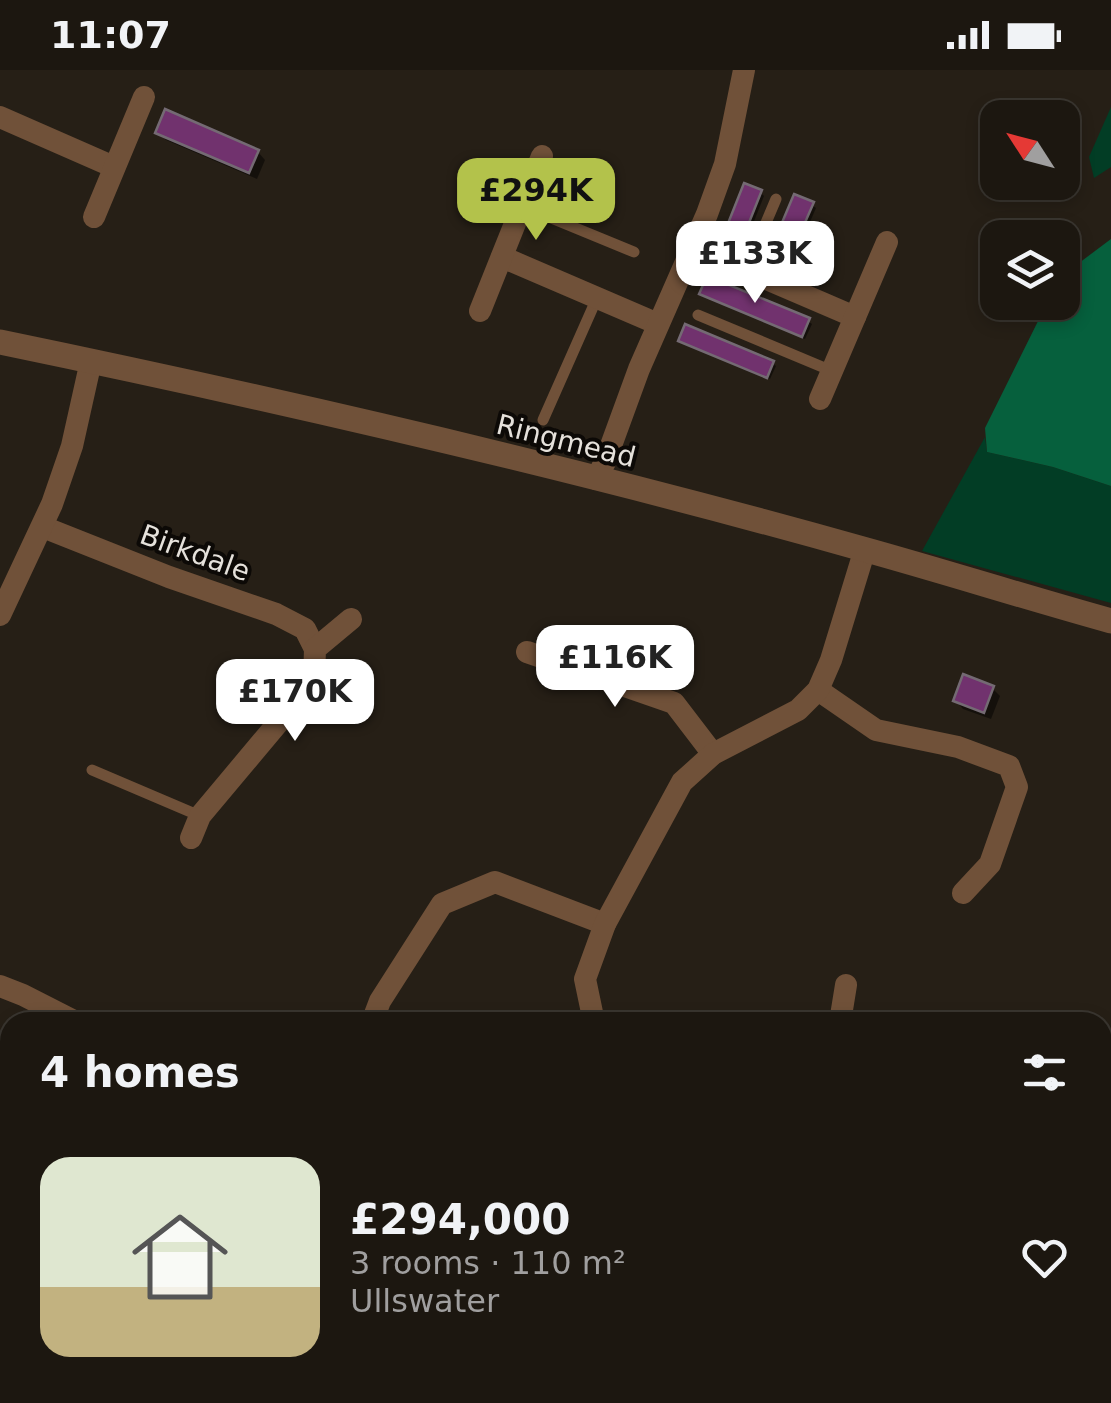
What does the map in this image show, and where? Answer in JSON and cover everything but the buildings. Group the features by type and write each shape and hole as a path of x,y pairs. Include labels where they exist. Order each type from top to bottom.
{"street":[{"path":"596,479 725,164 744,70"},
{"path":"94,218 144,97"},
{"path":"0,117 114,167"},
{"path":"480,311 542,156"},
{"path":"820,398 887,242"},
{"path":"693,250 855,317"},
{"path":"502,257 658,324"},
{"name":"Ringmead","path":"0,342 596,479 866,550 1111,622"},
{"path":"0,615 43,527 72,446 91,361"},
{"name":"Birkdale","path":"43,527 276,614 304,628 315,649"},
{"path":"592,1012 586,979 606,924 682,782 713,754 798,710 818,690 866,550"},
{"path":"195,828 314,680 315,649 352,619"},
{"path":"527,652 674,703 713,754"},
{"path":"818,690 876,730 958,747 1009,766 1017,786 990,864 963,893"},
{"path":"376,1012 442,904 495,882 606,924"},
{"path":"842,1012 846,985"},
{"path":"0,986 57,1012"}],"lane":[{"path":"746,270 776,199"},
{"path":"522,206 634,252"},
{"path":"544,420 597,298"},
{"path":"698,315 832,371"},
{"path":"92,770 195,828"}],"green space":[{"path":"1111,107 1111,167 1094,178 1089,157"},
{"path":"1111,239 1111,486 987,452 985,428 1039,320 1080,320 1080,262"},
{"path":"985,437 987,452 1111,486 1111,603 922,551"}]}
